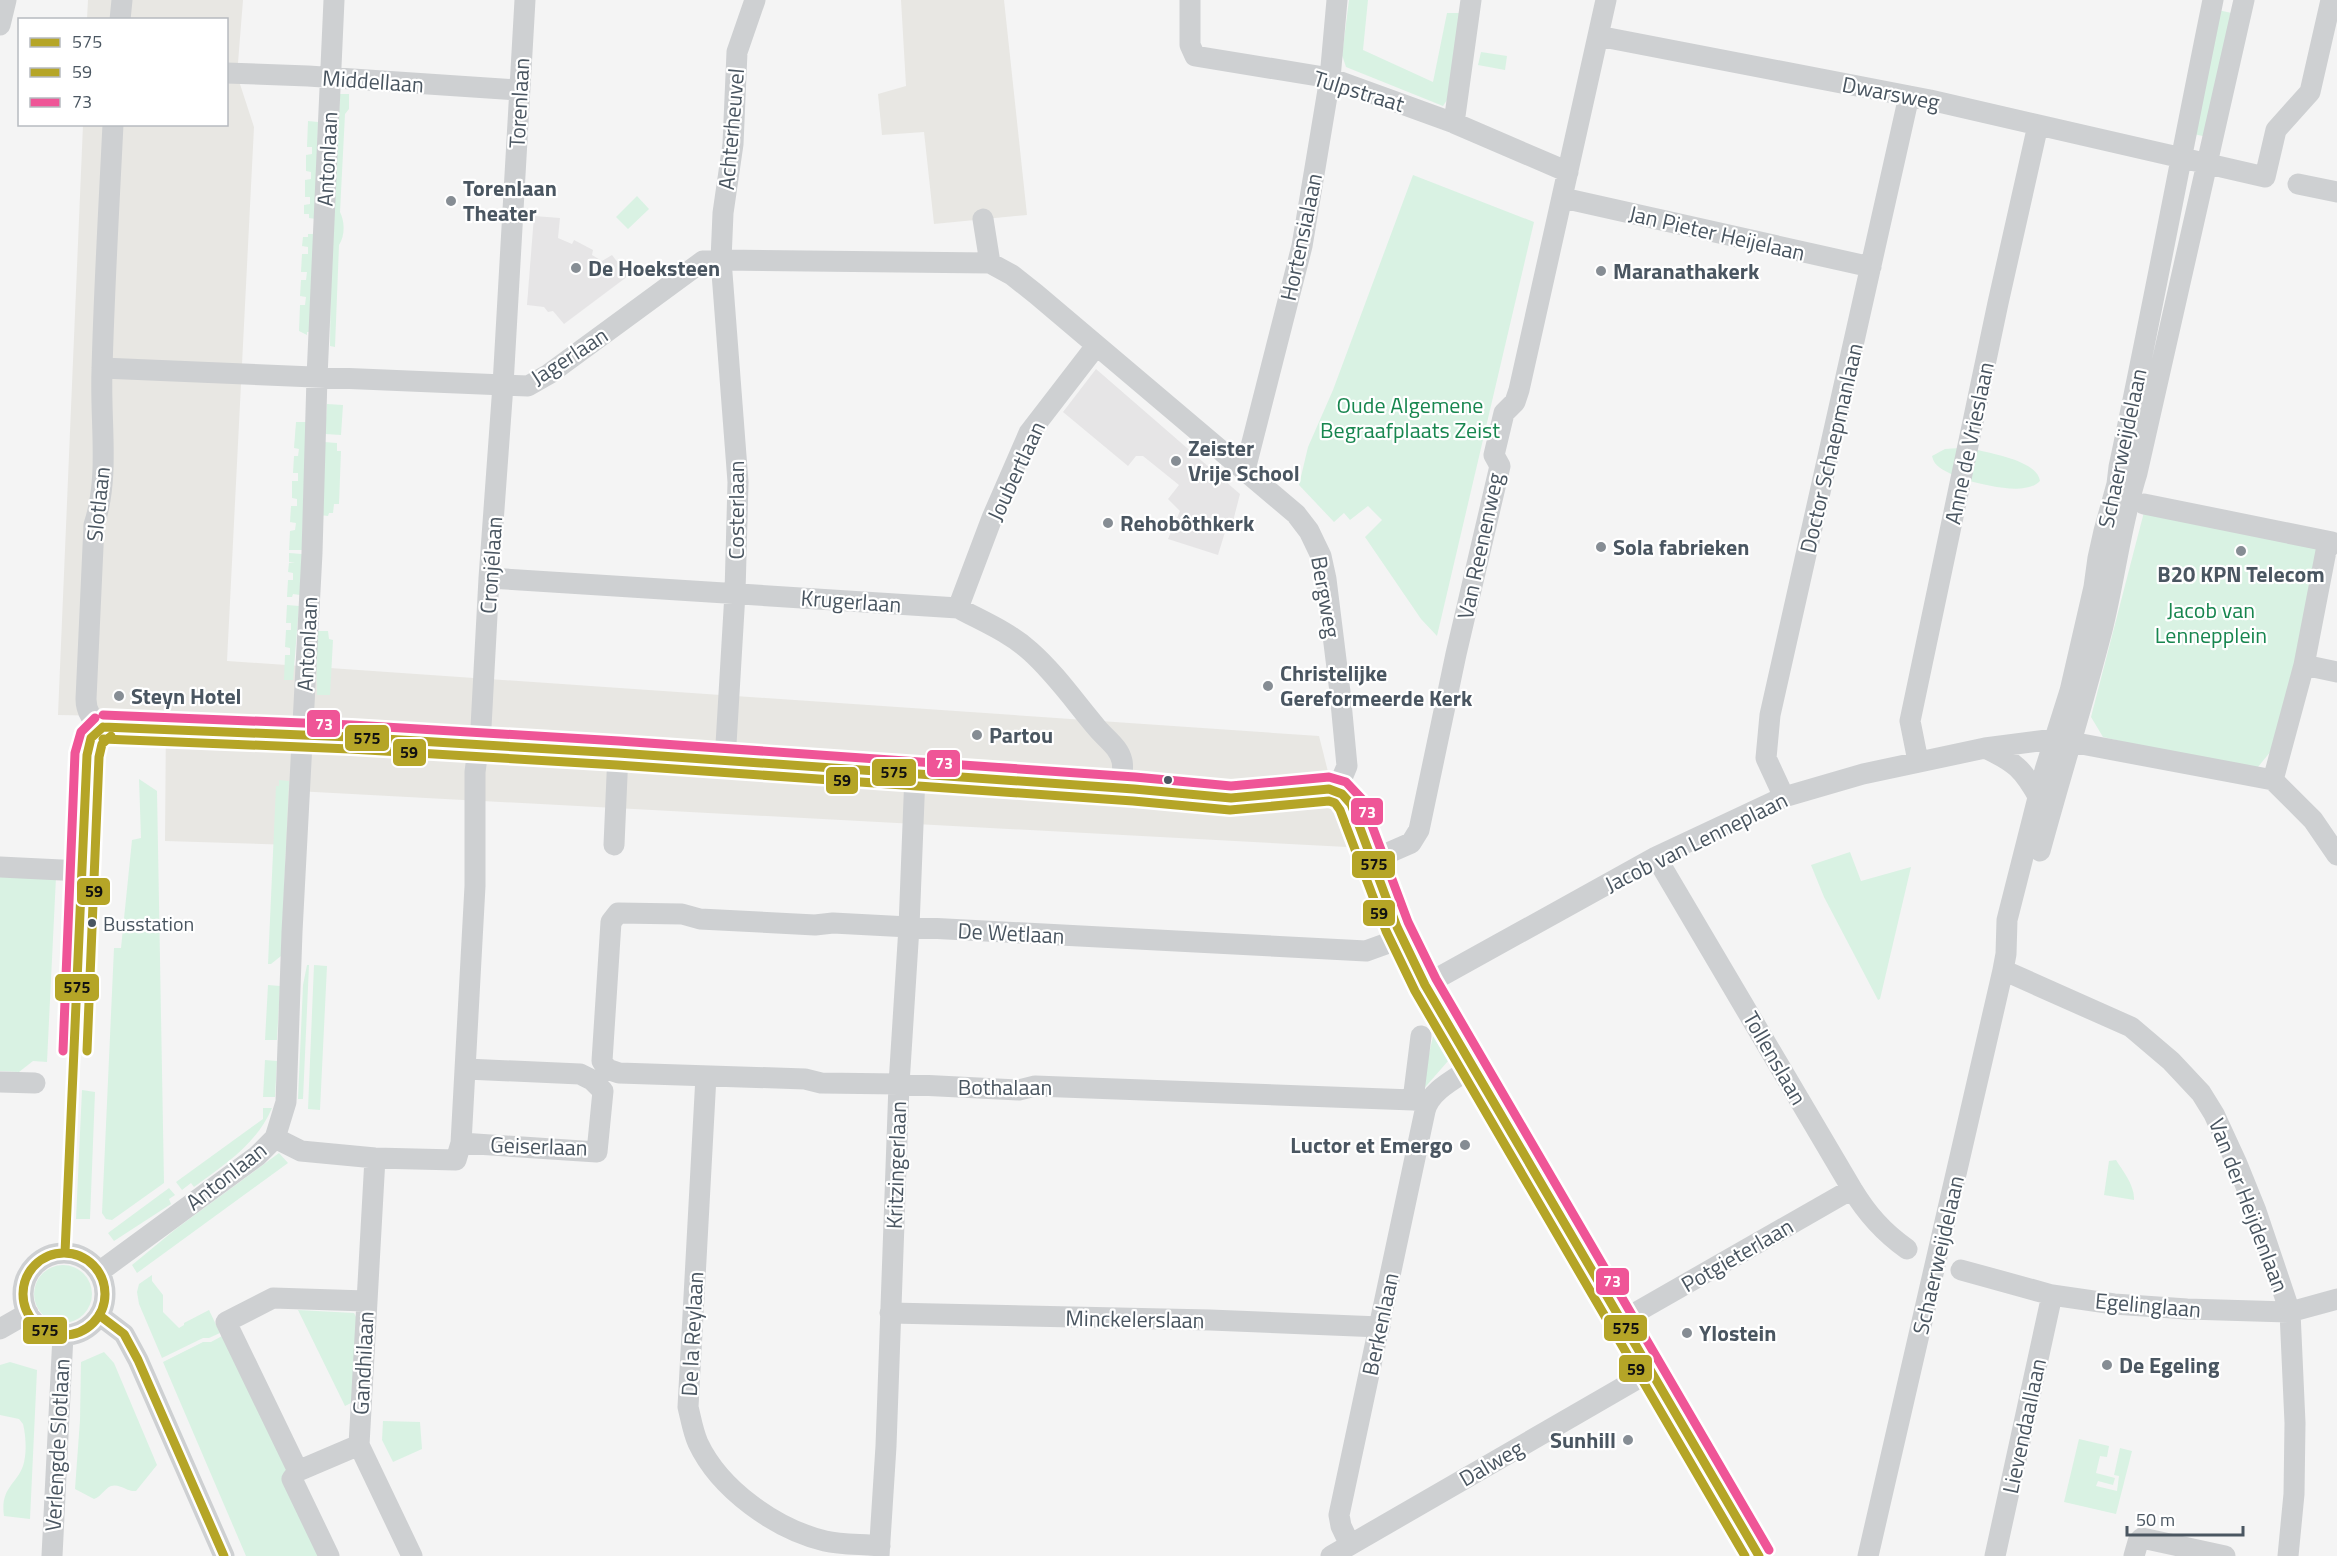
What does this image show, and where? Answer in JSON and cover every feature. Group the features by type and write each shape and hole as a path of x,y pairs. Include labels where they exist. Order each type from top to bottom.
{"street":[{"path":"0,25 6,0"},
{"path":"120,18 122,0"},
{"name":"Antonlaan","path":"99,1272 257,1156 275,1138 286,1102 312,553 317,377 334,0"},
{"name":"Torenlaan","path":"503,385 525,0"},
{"name":"Achterheuvel","path":"721,260 723,213 733,144 737,52 755,0"},
{"name":"Tulpstraat","path":"1191,0 1190,45 1195,56 1330,78 1454,123 1568,172"},
{"name":"Hortensialaan","path":"1245,470 1302,246 1330,78 1337,0"},
{"path":"1454,123 1471,0"},
{"name":"Van Reenenweg","path":"1372,860 1411,843 1419,830 1456,654 1500,466 1494,454 1504,414 1515,402 1519,390 1606,0"},
{"name":"Schaerweijdelaan","path":"1868,1556 2005,962 2021,920 2062,740 2072,680 2094,587 2097,558 2117,484 2213,0"},
{"name":"Schaerweijdelaan","path":"2005,962 2007,921 2039,798 2102,629 2125,527 2128,501 2137,473 2209,165 2244,0"},
{"path":"2181,156 2209,165 2265,177 2276,130 2310,92 2331,0"},
{"name":"Dwarsweg","path":"1598,36 1909,96 2181,156"},
{"name":"Middellaan","path":"228,73 519,90"},
{"name":"Doctor Schaepmanlaan","path":"1784,797 1766,758 1770,715 1909,96"},
{"name":"Anne de Vrieslaan","path":"1918,761 1910,721 2038,125"},
{"name":"Slotlaan","path":"103,727 91,717 86,705 94,525 101,504 105,446 101,416 102,368 113,126"},
{"path":"2298,184 2337,192"},
{"name":"Jan Pieter Heijelaan","path":"1563,198 1872,267"},
{"path":"983,219 990,263"},
{"name":"Costerlaan","path":"721,260 738,482 735,593 725,761"},
{"name":"Jagerlaan","path":"102,368 528,386 549,374 703,261 990,263 1012,275"},
{"name":"Bergweg","path":"1012,275 1245,470 1296,514 1309,531 1321,556 1326,579 1340,692 1347,766 1336,790"},
{"name":"Joubertlaan","path":"958,608 992,518 1029,433 1096,346"},
{"name":"Cronjélaan","path":"479,745 503,385"},
{"path":"2144,504 2334,540 2326,551 2304,664 2273,780"},
{"name":"Krugerlaan","path":"489,578 958,608 1002,631 1029,650 1054,676 1099,731 1118,750 1123,771 1120,789"},
{"path":"2304,664 2337,672"},
{"path":"0,867 82,871 87,755 91,738 103,727 618,753 1231,798 1336,790 1346,796 1351,804 1402,938 1425,985 1759,1556"},
{"path":"2062,740 2273,780 2313,820 2337,855"},
{"name":"Jacob van Lenneplaan","path":"1425,985 1656,857 1784,797 1918,761 1985,748 2062,740"},
{"name":"Geiserlaan","path":"275,1138 301,1151 375,1158 456,1160 461,1143 466,1069 476,886 475,772 479,745"},
{"path":"1985,748 2007,759 2026,776 2039,798"},
{"path":"614,845 618,753"},
{"name":"Kritzingerlaan","path":"880,1551 899,1084 909,927 915,774"},
{"name":"Tollenslaan","path":"1656,857 1869,1217 1906,1249"},
{"name":"De Wetlaan","path":"602,1062 611,922 618,913 682,914 700,919 815,925 833,923 1366,951 1402,938"},
{"name":"Van der Heijdenlaan","path":"2005,962 2131,1027 2172,1061 2201,1093 2214,1114 2237,1164 2290,1312 2295,1423 2294,1494 2288,1556"},
{"name":"Berkenlaan","path":"1350,1545 1341,1526 1340,1515 1380,1327 1420,1101 1421,1036"},
{"name":"Bothalaan","path":"602,1062 607,1070 619,1073 805,1079 821,1083 1019,1090 1035,1086 1420,1101"},
{"path":"1420,1101 1474,1066"},
{"name":"Geiserlaan","path":"461,1143 597,1152 603,1091 592,1080 580,1074 466,1069"},
{"name":"De la Reylaan","path":"706,1076 688,1407 698,1443 715,1469 759,1512 784,1526 826,1541 880,1551"},
{"path":"0,1082 34,1083"},
{"name":"Gandhilaan","path":"375,1158 359,1445 412,1556"},
{"name":"Potgieterlaan","path":"1622,1321 1852,1189"},
{"path":"65,1252 78,1255 90,1262 99,1272 105,1294 99,1315 84,1330 63,1335 45,1330 35,1323 28,1313 23,1298 24,1283 31,1269 46,1257 65,1252"},
{"name":"Egelinglaan","path":"1961,1270 2052,1295 2114,1304 2180,1309 2290,1312 2337,1299"},
{"name":"Lievendaallaan","path":"1995,1556 2052,1295"},
{"path":"298,1471 226,1322 273,1298 366,1301"},
{"path":"0,1329 28,1313"},
{"name":"Minckelerslaan","path":"890,1313 1210,1320 1380,1327"},
{"path":"99,1315 124,1334 138,1360 224,1556"},
{"name":"Verlengde Slotlaan","path":"52,1556 63,1335"},
{"name":"Dalweg","path":"1331,1556 1651,1371"},
{"path":"329,1556 292,1479 298,1471 359,1445"},
{"path":"2134,1556 2138,1542 2142,1538 2225,1556"}],"shaded area":[{"path":"88,0 243,0 237,75 254,127 227,661 1319,736 1347,847 296,791 292,845 165,841 166,717 58,715 83,126 228,126 228,18 87,18"},
{"path":"901,0 1004,0 1027,215 934,224 924,132 882,135 878,94 906,86"},
{"name":"De Hoeksteen","path":"534,216 560,218 558,238 572,244 574,240 593,250 592,255 602,261 612,255 628,276 564,324 553,311 548,312 544,307 527,305"},
{"name":"Zeister Vrije School","path":"1096,369 1240,494 1230,533 1225,532 1218,555 1168,539 1180,511 1168,499 1179,485 1143,456 1136,456 1128,466 1063,412"}],"green space":[{"path":"1349,0 1368,0 1363,50 1433,82 1447,13 1465,13 1447,100 1443,106 1346,67 1342,55"},
{"path":"2218,10 2236,14 2211,138 2194,134"},
{"path":"1481,52 1507,56 1505,70 1478,65"},
{"path":"340,94 349,94 349,109 345,114 340,212 344,229 339,245 335,347 330,346 331,270"},
{"path":"308,121 318,122 316,219 309,218 309,214 304,214 304,205 310,204 310,197 305,197 305,180 311,179 311,172 306,171 306,155 312,154 312,147 307,147"},
{"name":"Oude Algemene Begraafplaats Zeist","path":"1413,175 1534,222 1437,636 1421,619 1365,537 1382,520 1368,506 1350,520 1344,513 1334,522 1299,485 1308,447 1333,390"},
{"path":"637,196 649,209 628,229 616,217"},
{"path":"308,234 316,234 310,332 307,332 307,335 299,331 300,305 305,305 306,297 300,296 301,280 306,280 307,272 301,272 302,254 308,254 308,247 302,246 303,237 308,237"},
{"path":"327,404 343,405 341,435 325,434"},
{"path":"296,422 306,422 302,550 289,550 290,531 295,530 296,523 290,522 291,506 297,506 297,499 292,498 292,481 298,481 298,473 293,473 294,456 298,456 299,449 294,448"},
{"path":"324,442 337,443 337,451 341,451 339,504 334,504 333,513 329,513 328,516 320,515"},
{"path":"1959,448 1953,475 1940,468 1933,460 1932,456 1945,449"},
{"path":"1977,450 2023,463 2037,474 2040,481 2026,488 2016,489 1969,481"},
{"name":"Jacob van Lennepplein","path":"2144,512 2317,548 2312,600 2276,745 2253,773 2103,737 2091,717"},
{"path":"289,553 302,554 300,595 293,594 292,597 287,597 288,580 293,580 293,573 288,572 289,563 295,563 289,562"},
{"path":"287,605 299,606 293,680 284,680 285,655 290,655 290,648 285,647 286,630 291,630 291,623 286,623"},
{"path":"316,631 328,631 329,639 333,640 330,695 317,695"},
{"path":"139,779 157,791 164,1183 112,1220 106,1219 102,1213 114,948 121,948 132,840 141,838"},
{"path":"279,780 289,781 281,956 268,964 276,786 279,786"},
{"path":"1850,852 1861,881 1911,867 1878,1000 1824,897 1811,865"},
{"path":"0,874 56,877 47,1062 33,1061 19,1072 0,1071"},
{"path":"307,965 309,965 303,1099 298,1099 303,985"},
{"path":"314,965 327,966 320,1110 308,1109"},
{"path":"268,985 280,986 277,1040 265,1040"},
{"path":"1433,1036 1448,1061 1421,1092 1422,1085"},
{"path":"265,1060 277,1061 275,1097 263,1097"},
{"path":"82,1090 95,1092 90,1219 76,1219"},
{"path":"263,1108 272,1108 257,1133 239,1153 194,1187 191,1183 182,1190 176,1182 263,1119"},
{"path":"279,1153 288,1163 137,1273 132,1265 177,1228"},
{"path":"2116,1160 2131,1184 2134,1200 2104,1195 2109,1161"},
{"path":"169,1188 175,1195 169,1199 171,1204 114,1241 108,1233"},
{"path":"63,1265 74,1267 87,1278 92,1294 90,1305 79,1318 63,1323 52,1321 39,1310 34,1294 36,1283 47,1270"},
{"path":"152,1275 152,1281 163,1295 163,1312 179,1328 209,1310 220,1333 203,1338 162,1358 139,1304 137,1292 139,1284"},
{"path":"298,1310 354,1313 357,1319 353,1402 345,1406"},
{"path":"222,1336 289,1464 323,1556 246,1556 163,1362 203,1342 211,1342"},
{"path":"104,1352 114,1363 157,1465 136,1491 111,1486 94,1499 75,1489 81,1362"},
{"path":"10,1362 37,1370 30,1519 4,1516 6,1493 23,1466 26,1451 23,1424 19,1419 0,1415 0,1365"},
{"path":"383,1421 420,1422 422,1449 393,1462 382,1440"},
{"path":"2079,1439 2109,1446 2107,1457 2100,1456 2096,1473 2115,1478 2113,1485 2098,1481 2096,1486 2117,1491 2119,1476 2114,1475 2120,1448 2132,1451 2116,1514 2064,1502"}],"transit line":[{"name":"73","path":"103,715 352,725 619,741 1135,777 1231,786 1329,777 1346,782 1362,799 1408,922 1436,979 1769,1550"},
{"name":"73","path":"63,1051 75,753 81,732 95,718"},
{"name":"575","path":"103,727 351,737 618,753 1134,789 1231,798 1329,789 1342,794 1351,804 1397,927 1425,985 1759,1556"},
{"name":"575","path":"65,1253 87,755 91,738 103,727"},
{"name":"59","path":"87,1051 99,757 102,744 111,736"},
{"name":"59","path":"103,739 350,749 617,765 1133,801 1230,810 1329,801 1335,803 1340,810 1386,931 1415,991 1745,1556"},
{"name":"575","path":"64,1253 80,1256 93,1265 102,1278 105,1294 102,1310 93,1323 80,1332 64,1335 48,1332 35,1323 26,1310 23,1294 26,1278 35,1265 48,1256 64,1253"},
{"name":"575","path":"99,1315 124,1334 138,1360 224,1556"}],"place":[{"name":"Torenlaan Theater","path":"451,201"},
{"name":"De Hoeksteen","path":"576,268"},
{"name":"Maranathakerk","path":"1601,271"},
{"name":"Zeister Vrije School","path":"1176,461"},
{"name":"Rehobôthkerk","path":"1108,523"},
{"name":"Sola fabrieken","path":"1601,547"},
{"name":"B20 KPN Telecom","path":"2241,551"},
{"name":"Christelijke Gereformeerde Kerk","path":"1268,686"},
{"name":"Steyn Hotel","path":"119,696"},
{"name":"Partou","path":"977,735"},
{"name":"Busstation","path":"92,923"},
{"name":"Luctor et Emergo","path":"1465,1145"},
{"name":"Ylostein","path":"1687,1333"},
{"name":"De Egeling","path":"2107,1365"},
{"name":"Sunhill","path":"1628,1440"}]}
